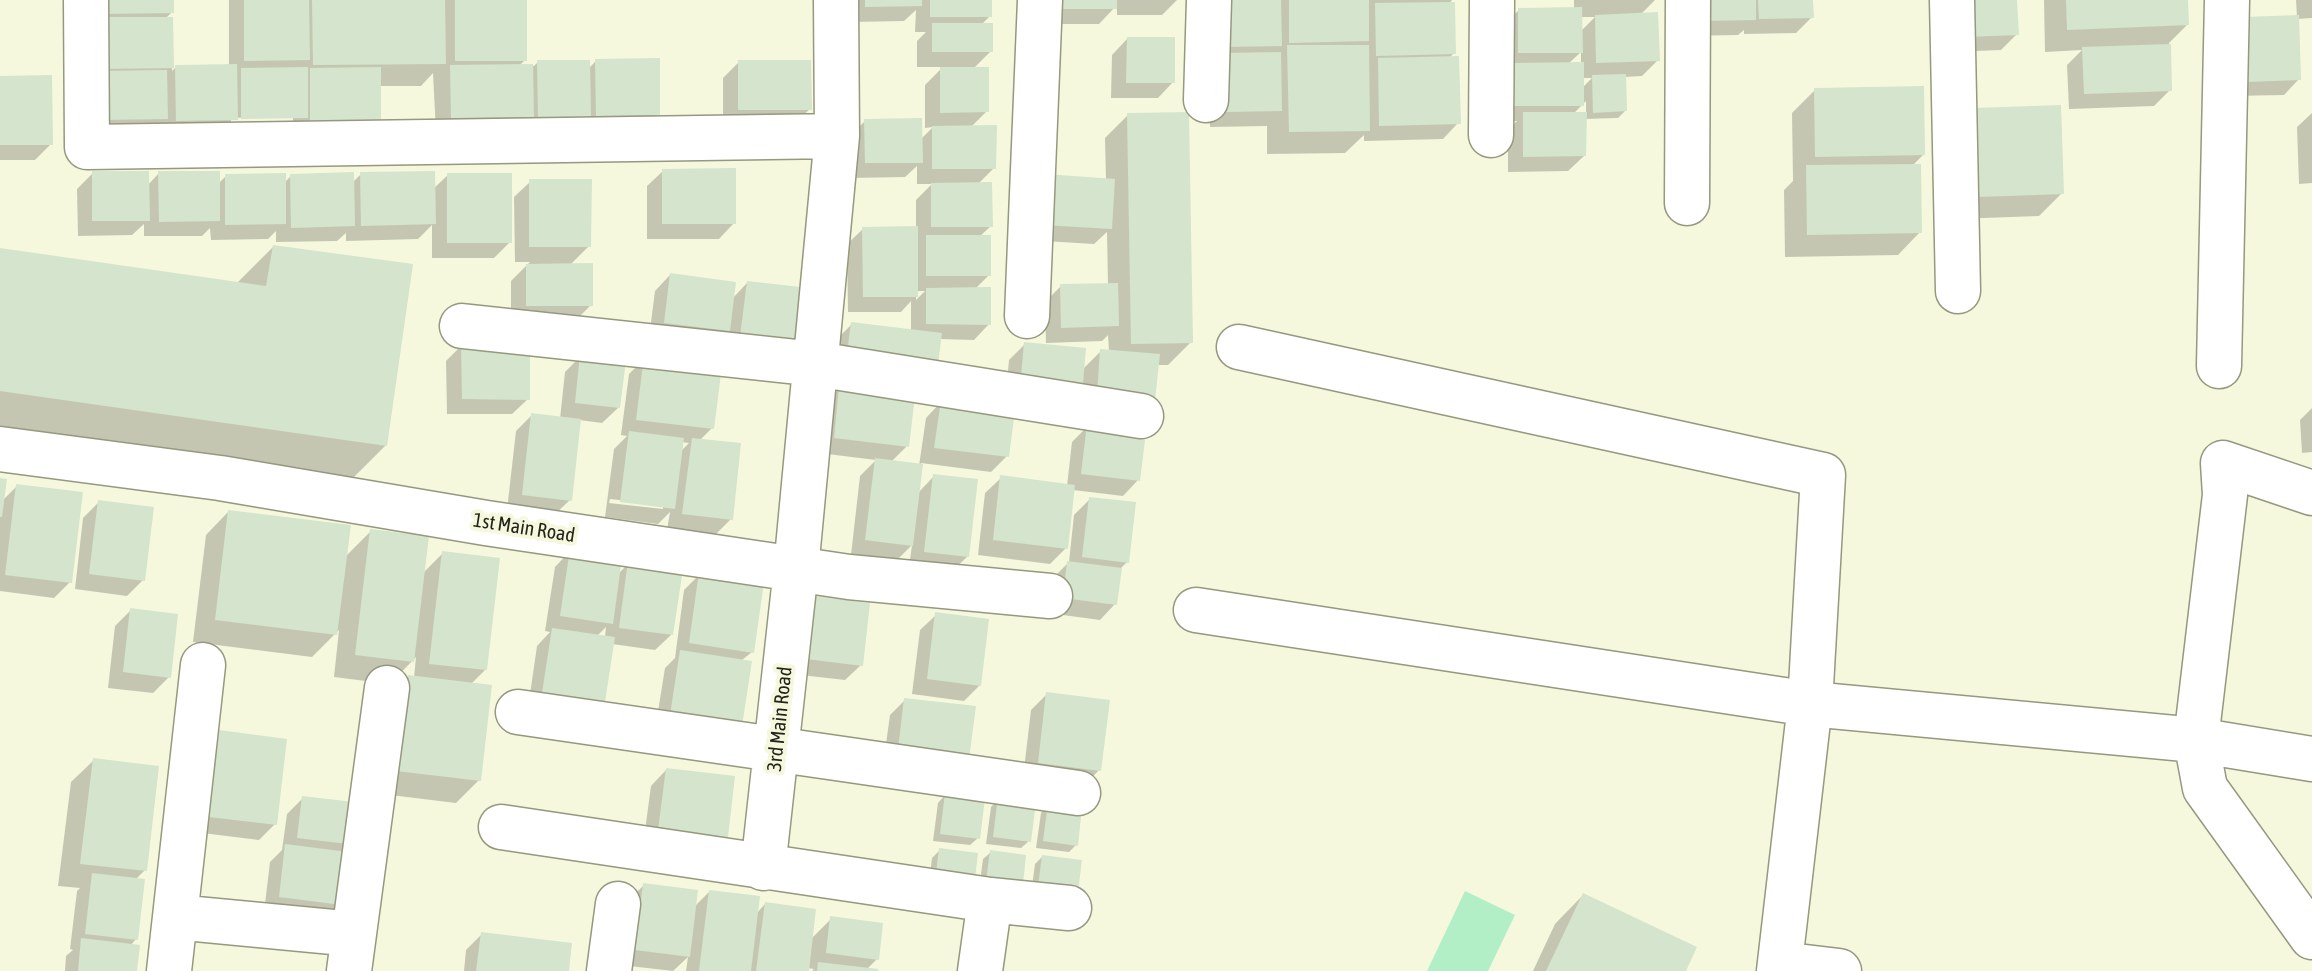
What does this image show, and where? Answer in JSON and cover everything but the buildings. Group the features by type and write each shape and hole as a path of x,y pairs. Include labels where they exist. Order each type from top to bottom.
{"street":[{"path":"86,0 87,147 837,136"},
{"name":"3rd Main Road","path":"763,868 796,569 837,136 836,0"},
{"path":"1027,316 1040,0"},
{"path":"1206,100 1209,0"},
{"path":"1491,135 1492,0"},
{"path":"1687,203 1688,0"},
{"path":"1952,0 1958,291"},
{"path":"2219,366 2227,0"},
{"path":"462,326 816,364 1141,416"},
{"path":"1239,347 1823,475 1810,704 1779,968 1839,971"},
{"name":"1st Main Road","path":"0,449 220,478 486,523 849,577 1050,596"},
{"path":"2312,493 2223,463 2225,495 2196,740 2205,788 2312,937"},
{"path":"1196,610 1810,704 2196,740 2312,759"},
{"path":"169,971 203,665"},
{"path":"175,917 352,953 387,688"},
{"path":"518,712 1078,793"},
{"path":"501,827 763,868 1069,908"},
{"path":"980,971 990,900"},
{"path":"609,971 618,904"}],"shaded area":[{"path":"1465,891 1515,915 1488,971 1427,971"}]}
